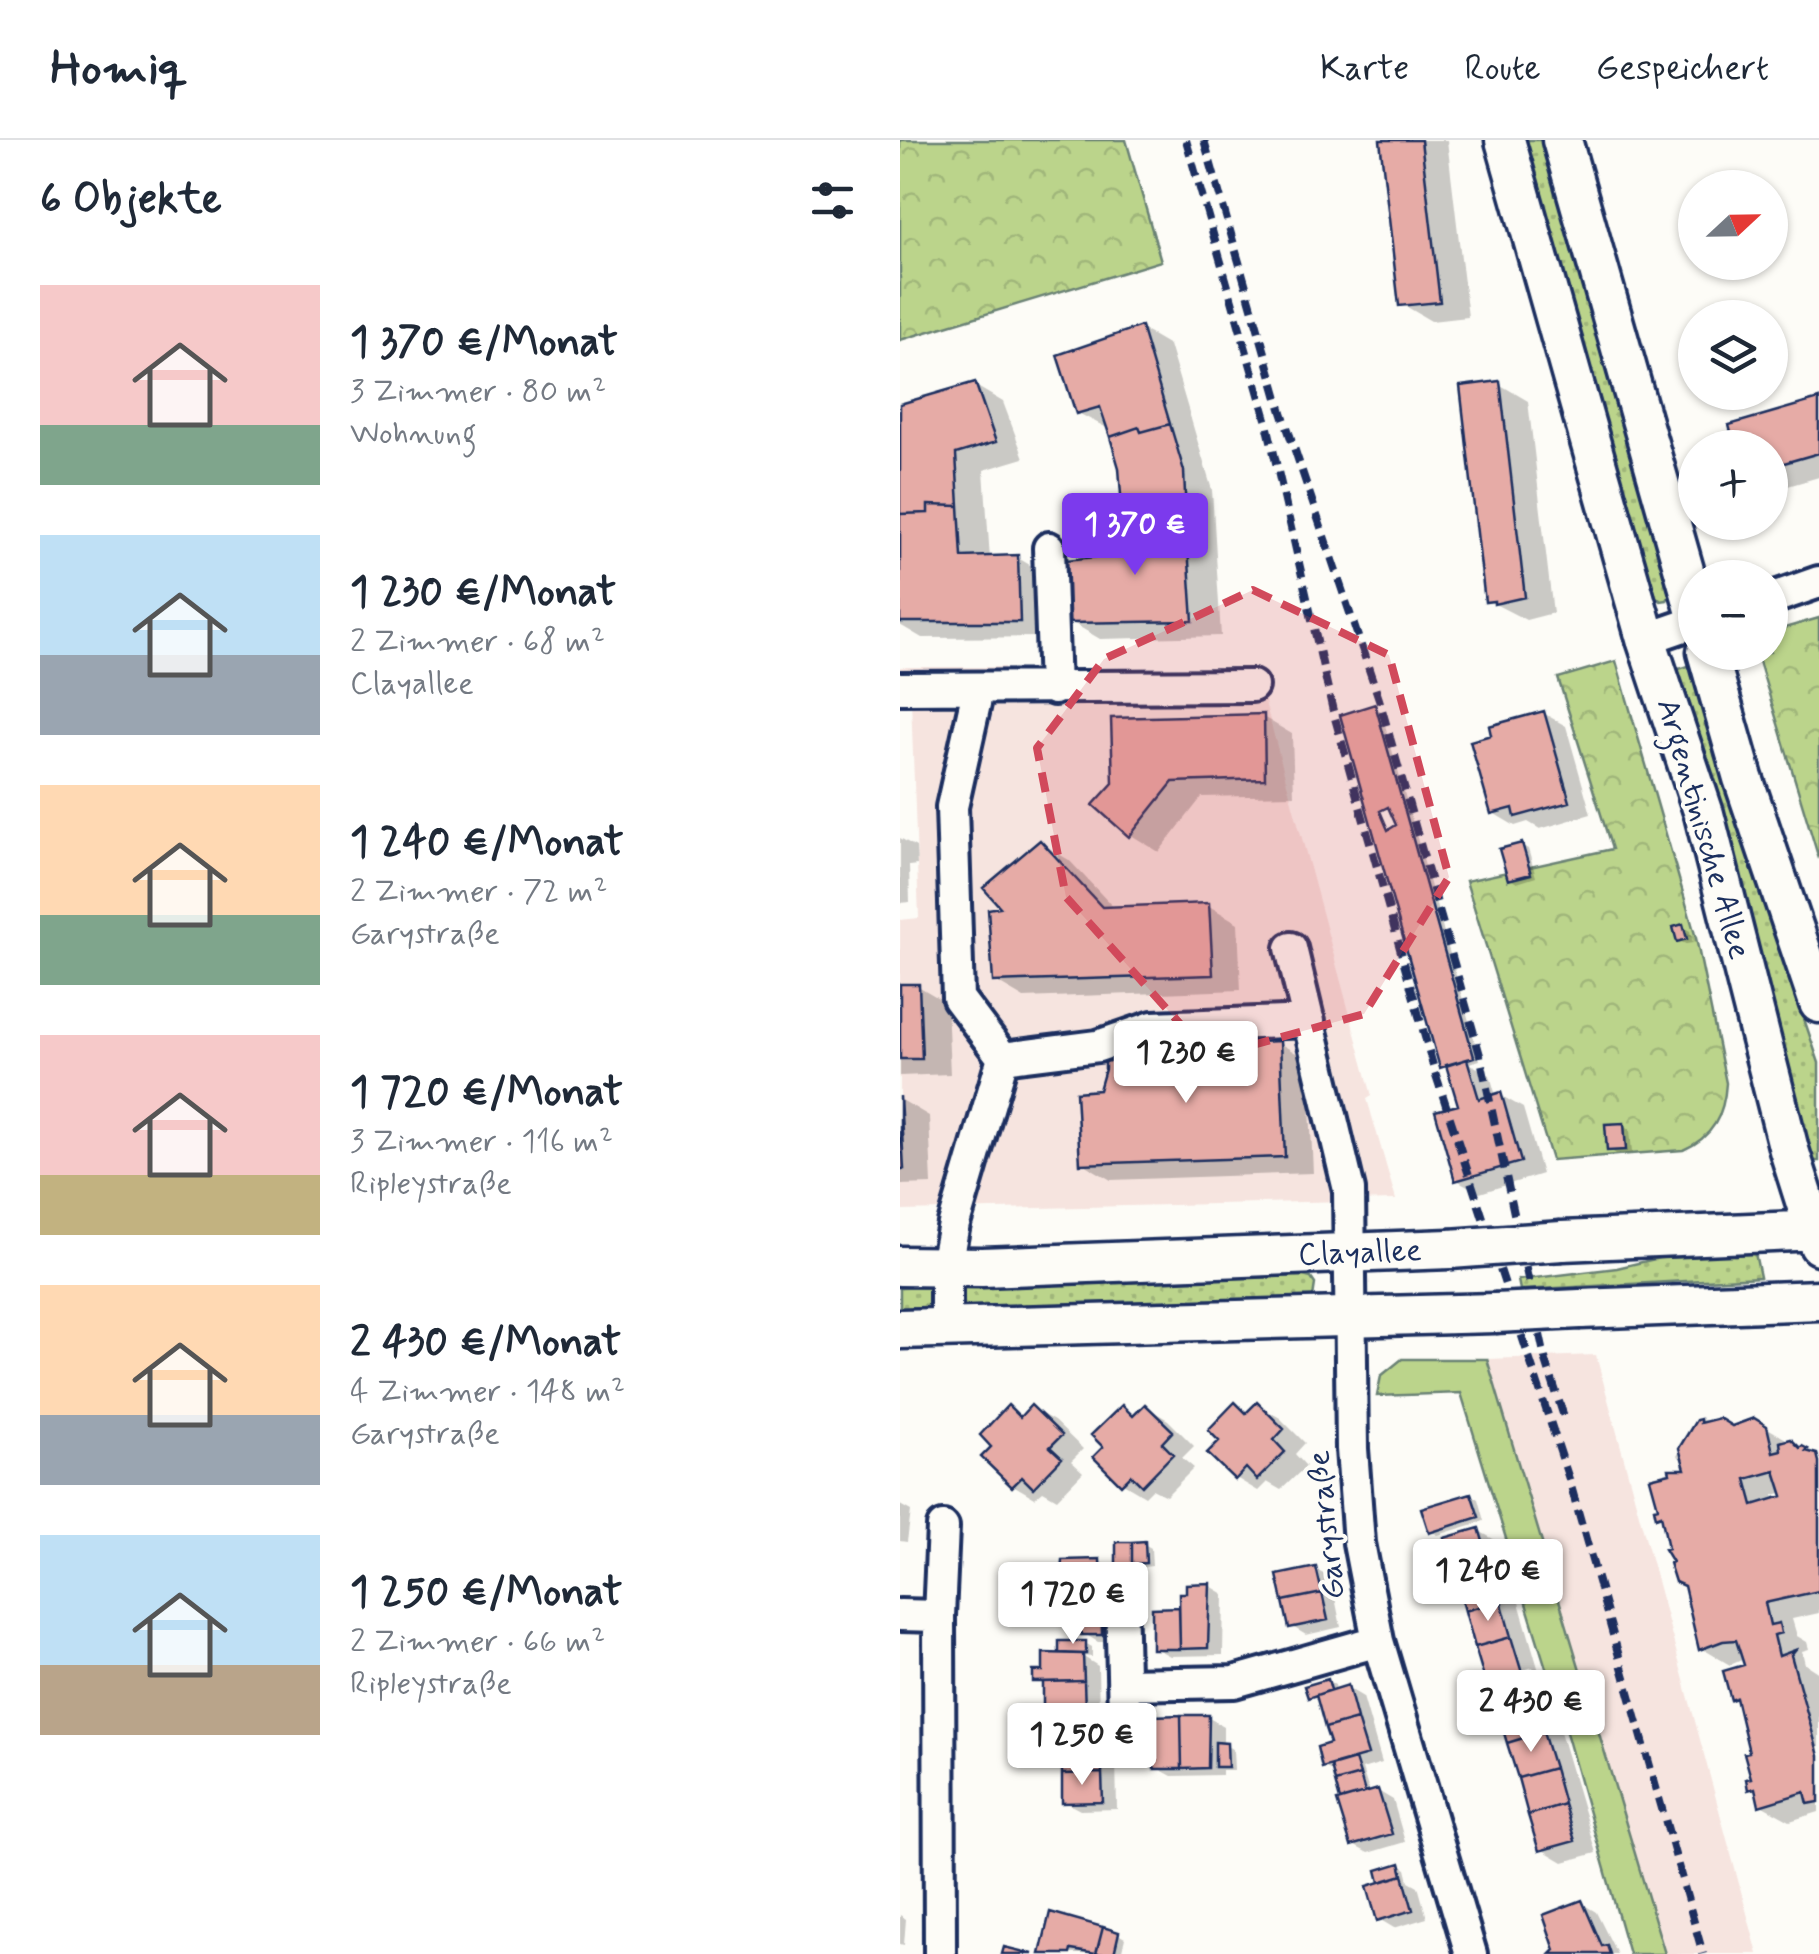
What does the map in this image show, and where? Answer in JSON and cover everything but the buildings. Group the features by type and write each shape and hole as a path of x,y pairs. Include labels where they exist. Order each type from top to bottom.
{"main road":[{"name":"Argentinische Allee","path":"1505,140 1646,639 1704,814 1789,1150 1817,1235"},
{"path":"1562,140 1681,560"},
{"name":"Argentinische Allee","path":"1712,670 1743,778 1819,1003"},
{"name":"Clayallee","path":"900,1266 982,1267 1348,1254 1562,1241 1817,1235"},
{"name":"Clayallee","path":"900,1330 1819,1300"}],"street":[{"path":"1049,548 1054,689"},
{"path":"1788,593 1819,582"},
{"path":"1646,639 1678,628"},
{"path":"900,688 1252,686"},
{"path":"978,690 952,807 958,998 1003,1058"},
{"name":"Garystraße","path":"1291,948 1348,1190 1355,1510 1378,1641 1471,1954"},
{"path":"1003,1058 1098,1046 1153,1027 1309,1021"},
{"path":"946,1329 946,1265 972,1158 1003,1058"},
{"path":"940,1954 939,1616 944,1527"},
{"path":"1121,1597 1123,1698 1234,1682 1378,1641"},
{"path":"900,1615 939,1616"}],"highlighted area":[{"path":"1253,590 1389,655 1449,877 1364,1014 1210,1057 1066,897 1037,748 1104,659"}],"shaded area":[{"path":"900,667 1004,667 1006,677 1256,669 1372,1096 1367,1099 1396,1200 900,1211 900,920 919,918 911,700 900,699"},
{"path":"1596,1355 1758,1954 1665,1954 1487,1359"}],"green space":[{"path":"900,140 1126,140 1161,261 900,340"},
{"path":"1523,140 1544,140 1672,591 1667,600 1661,601 1651,592"},
{"path":"1819,618 1819,859 1762,670 1788,670 1788,627"},
{"path":"1616,661 1696,938 1726,1083 1725,1095 1709,1132 1683,1150 1552,1160 1466,881 1612,849 1558,678"},
{"path":"1679,670 1694,670 1740,830 1819,1063 1819,1161 1809,1161 1677,677"},
{"path":"1755,1253 1760,1277 1520,1290 1518,1280 1617,1268 1659,1258"},
{"path":"1303,1276 1315,1284 1313,1297 1306,1300 900,1308 900,1288"},
{"path":"1402,1359 1487,1359 1665,1954 1629,1954 1568,1739 1461,1393 1377,1396 1381,1376"}],"railway":[{"path":"1186,140 1266,419 1333,711 1434,1069 1569,1479 1703,1954"},
{"path":"1204,140 1282,412 1379,699 1480,1055 1545,1358 1565,1420"}]}
